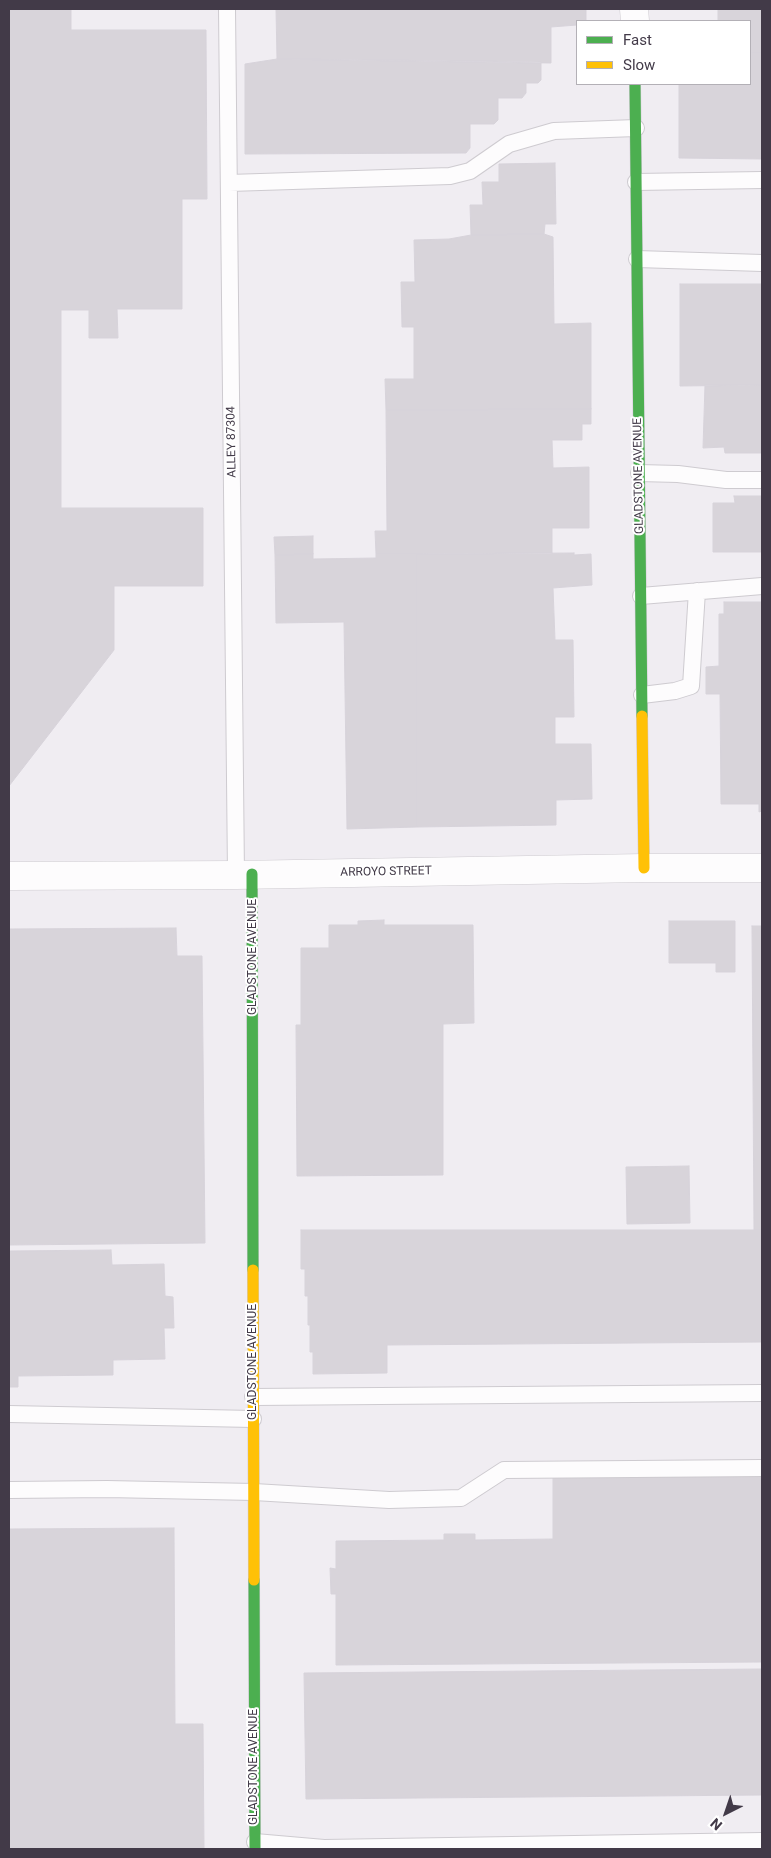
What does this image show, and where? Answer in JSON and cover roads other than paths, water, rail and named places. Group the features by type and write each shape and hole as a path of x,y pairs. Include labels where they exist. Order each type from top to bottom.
{"street":[{"name":"GLADSTONE AVENUE","path":"635,85 644,868"},
{"name":"ARROYO STREET","path":"9,876 762,868"},
{"name":"GLADSTONE AVENUE","path":"244,874 253,1397 255,1846"}],"lane":[{"name":"ALLEY 87304","path":"227,9 244,874"},
{"path":"229,183 450,176 470,171 509,144 554,131 636,128"},
{"path":"636,182 762,180"},
{"path":"637,259 762,263"},
{"path":"639,473 678,474 726,480 762,480"},
{"path":"641,596 762,586"},
{"path":"642,695 675,691 692,686 697,591"},
{"path":"253,1397 762,1392"},
{"path":"9,1414 253,1419"},
{"path":"9,1490 107,1489 254,1492 389,1500 461,1498 504,1470 762,1468"},
{"path":"255,1846 324,1848 762,1841"}]}
